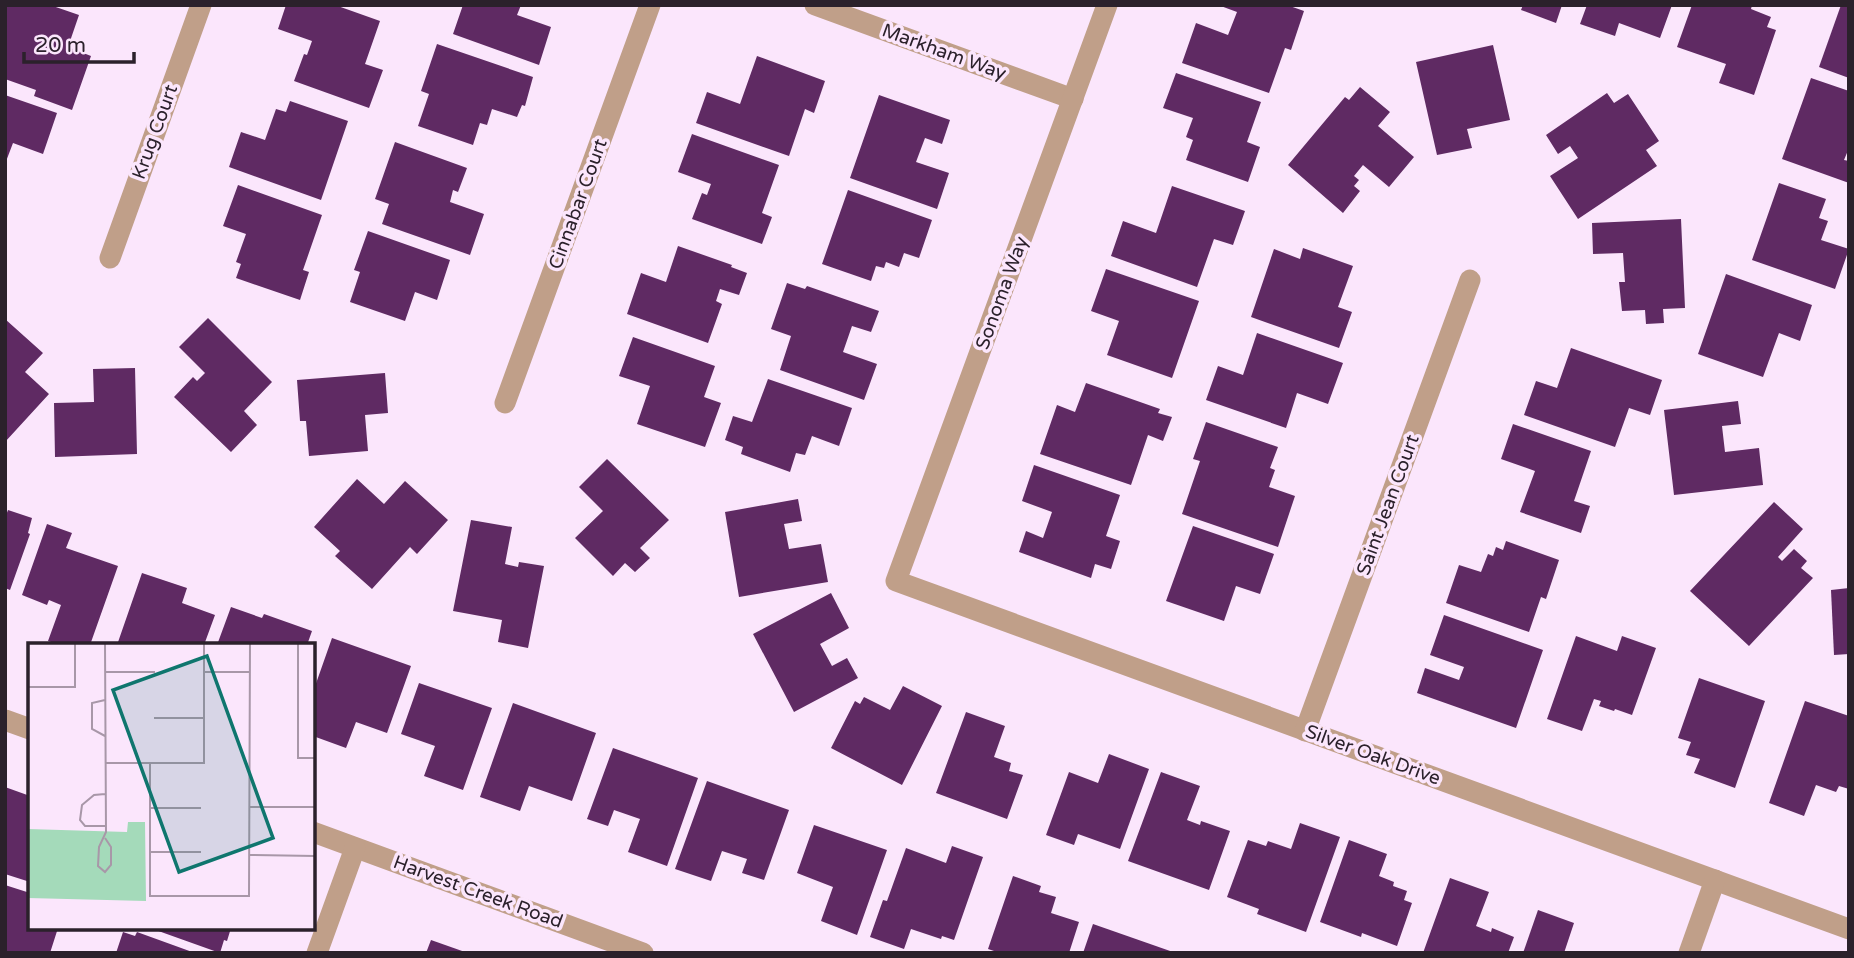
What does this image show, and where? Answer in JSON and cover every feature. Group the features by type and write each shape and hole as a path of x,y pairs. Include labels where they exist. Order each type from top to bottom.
{"street":[{"name":"Krug Court","path":"110,258 201,5"},
{"name":"Cinnabar Court","path":"505,403 650,5"},
{"name":"Markham Way","path":"816,5 1073,99"},
{"name":"Sonoma Way","path":"896,581 1107,5"},
{"name":"Saint Jean Court","path":"1306,731 1470,280"},
{"name":"Silver Oak Drive","path":"896,581 1849,929"},
{"path":"5,720 28,728"},
{"name":"Harvest Creek Road","path":"315,833 643,953"},
{"path":"317,953 355,848"},
{"path":"1689,953 1715,880"}],"building":[{"path":"5,5 50,5 79,15 68,47 91,56 72,110 34,96 36,90 5,79"},
{"path":"286,5 335,5 380,21 365,64 383,70 369,108 294,81 312,41 278,29"},
{"path":"463,5 521,5 517,15 551,27 539,65 453,34"},
{"path":"1218,5 1287,5 1304,11 1291,50 1285,48 1269,93 1182,63 1196,23 1228,35 1237,12"},
{"path":"1523,5 1562,5 1556,23 1521,10"},
{"path":"1587,5 1672,5 1660,38 1619,23 1615,36 1580,24"},
{"path":"1692,5 1752,5 1751,9 1771,17 1767,27 1776,30 1754,95 1719,83 1726,64 1677,47"},
{"path":"1841,5 1849,5 1849,78 1819,67"},
{"path":"437,44 533,77 525,106 522,105 517,117 492,109 487,125 480,123 473,145 418,126 429,94 421,91"},
{"path":"1493,45 1510,120 1467,129 1472,148 1437,155 1416,62"},
{"path":"757,56 825,81 814,113 805,109 789,156 696,123 707,92 740,104"},
{"path":"1176,73 1261,102 1247,142 1260,147 1248,182 1186,160 1193,140 1186,137 1193,118 1163,108"},
{"path":"1811,78 1849,91 1849,148 1844,160 1849,161 1849,183 1782,159"},
{"path":"1360,87 1390,112 1378,126 1414,157 1389,187 1363,165 1354,176 1359,180 1354,186 1360,191 1343,213 1288,165 1345,97 1349,100"},
{"path":"1607,93 1614,103 1628,94 1659,141 1646,150 1657,166 1578,219 1550,176 1578,158 1570,146 1558,154 1546,135"},
{"path":"5,95 57,113 43,154 13,143 5,164"},
{"path":"879,95 950,120 942,144 925,138 916,162 949,173 937,209 850,178"},
{"path":"290,101 348,121 321,200 229,167 241,132 265,140 276,109 286,112"},
{"path":"692,134 779,165 762,213 772,217 762,244 692,219 702,193 707,195 711,184 678,172"},
{"path":"395,142 467,168 458,192 453,190 450,202 484,214 470,255 382,224 389,204 375,199"},
{"path":"1779,183 1826,199 1819,218 1828,221 1821,240 1849,249 1835,289 1752,260"},
{"path":"238,185 322,215 303,270 309,272 300,300 236,278 241,264 236,262 246,234 223,226"},
{"path":"1172,186 1245,211 1233,245 1214,239 1197,287 1111,256 1123,221 1156,233"},
{"path":"848,190 932,220 919,258 904,253 899,267 886,262 884,268 876,266 871,281 822,264"},
{"path":"1681,219 1685,308 1663,309 1664,323 1646,324 1645,310 1622,311 1619,282 1625,282 1623,253 1593,254 1592,223"},
{"path":"368,231 450,260 437,300 415,292 405,321 350,302 360,272 354,270"},
{"path":"678,246 747,273 739,295 720,289 716,301 722,304 708,343 627,314 641,273 666,282"},
{"path":"1303,248 1353,266 1338,307 1352,312 1339,348 1251,317 1274,249 1300,259"},
{"path":"1106,269 1199,301 1172,378 1107,355 1119,321 1091,311"},
{"path":"1726,274 1812,305 1800,341 1779,333 1763,377 1698,354"},
{"path":"787,283 805,289 807,286 879,311 871,332 852,326 843,352 877,364 864,400 780,370 791,336 771,329"},
{"path":"208,318 272,382 244,411 257,425 231,452 174,397 193,377 197,381 205,373 179,347"},
{"path":"5,319 43,353 25,372 49,394 5,442"},
{"path":"1257,333 1343,363 1328,404 1297,393 1286,428 1206,400 1218,366 1243,375"},
{"path":"633,337 715,366 704,397 721,403 705,447 637,424 650,386 619,376"},
{"path":"1571,348 1662,380 1650,415 1629,408 1615,447 1524,415 1536,381 1557,388"},
{"path":"135,368 137,454 55,457 54,403 94,402 93,369"},
{"path":"385,373 388,413 365,415 368,451 309,456 306,421 300,421 297,380"},
{"path":"768,379 852,408 839,446 812,436 805,455 796,453 790,472 741,454 743,447 725,440 733,416 752,422"},
{"path":"1086,383 1160,409 1158,413 1172,417 1163,441 1148,435 1131,485 1040,454 1057,405 1075,412"},
{"path":"1738,401 1741,424 1722,426 1725,452 1759,448 1763,485 1674,495 1664,410"},
{"path":"1206,422 1278,447 1270,468 1275,470 1269,487 1295,496 1278,547 1182,514 1200,461 1193,459"},
{"path":"1513,424 1591,451 1574,501 1590,506 1581,533 1520,512 1535,471 1501,459"},
{"path":"607,459 669,520 640,548 650,558 635,572 625,563 613,576 575,538 603,511 579,487"},
{"path":"1034,465 1120,495 1106,536 1120,541 1111,569 1095,564 1091,578 1019,552 1026,531 1043,538 1052,512 1022,501"},
{"path":"357,479 384,504 405,481 448,520 417,554 410,547 372,589 335,556 340,551 314,527"},
{"path":"798,499 802,521 784,524 789,549 821,544 828,582 739,597 725,512"},
{"path":"1774,502 1803,529 1778,557 1782,561 1794,549 1807,561 1801,568 1813,578 1749,646 1690,591"},
{"path":"8,510 32,518 28,533 30,534 10,590 5,588 5,518"},
{"path":"471,520 512,527 505,564 518,567 519,562 544,566 528,648 498,642 502,620 453,611"},
{"path":"47,524 72,533 66,548 118,566 91,643 48,641 61,605 49,600 47,605 22,595"},
{"path":"1193,526 1274,554 1260,594 1236,586 1224,621 1166,601"},
{"path":"1506,541 1559,560 1546,599 1541,597 1529,632 1446,603 1459,565 1481,572 1488,554 1493,556 1496,547 1503,550"},
{"path":"142,573 187,588 182,603 215,615 205,643 118,643"},
{"path":"1849,588 1849,654 1834,655 1831,590"},
{"path":"831,593 849,628 820,644 832,666 847,658 858,678 794,712 753,634"},
{"path":"231,607 262,618 264,614 312,631 308,643 218,643"},
{"path":"1444,615 1543,650 1516,728 1417,693 1425,668 1459,680 1464,667 1430,655"},
{"path":"1576,636 1617,651 1622,636 1656,648 1632,715 1599,706 1601,701 1594,699 1582,731 1547,719"},
{"path":"332,638 411,666 387,733 356,722 346,748 315,737 315,686"},
{"path":"1699,678 1765,701 1735,788 1694,773 1700,759 1686,755 1691,742 1678,738"},
{"path":"419,683 492,708 463,790 424,776 435,746 401,734"},
{"path":"903,686 942,706 902,785 831,748 855,701 860,704 864,697 890,710"},
{"path":"1805,701 1849,716 1849,789 1839,786 1836,792 1816,785 1804,816 1769,803"},
{"path":"513,703 596,733 572,801 529,786 520,811 480,797"},
{"path":"966,712 1005,726 994,757 1011,763 1009,771 1023,775 1007,819 936,793"},
{"path":"613,748 698,778 667,866 628,852 640,819 614,810 608,826 587,819"},
{"path":"1109,754 1149,769 1120,849 1078,834 1074,845 1046,835 1069,772 1098,783"},
{"path":"1161,772 1200,786 1187,820 1200,825 1201,821 1230,831 1209,890 1128,861"},
{"path":"707,781 789,810 764,880 742,873 747,859 722,851 711,881 675,869"},
{"path":"5,787 28,795 28,881 5,874"},
{"path":"1300,823 1340,837 1306,932 1257,914 1259,909 1227,897 1248,840 1266,846 1268,841 1291,849"},
{"path":"814,825 887,850 857,935 821,921 833,887 797,873"},
{"path":"1349,840 1387,854 1379,876 1394,882 1393,886 1407,891 1404,900 1412,903 1397,946 1362,933 1361,937 1320,922"},
{"path":"952,846 983,857 954,940 942,936 941,939 911,929 904,949 870,937 883,900 887,901 906,848 946,863"},
{"path":"1013,876 1041,886 1039,892 1056,897 1051,913 1079,922 1069,953 1000,953 988,949"},
{"path":"1450,878 1489,892 1476,926 1491,932 1492,928 1514,937 1508,953 1423,953"},
{"path":"5,885 28,892 28,930 57,930 50,953 5,953"},
{"path":"1538,910 1574,923 1564,953 1523,953"},
{"path":"1093,924 1173,952 1173,953 1083,953"},
{"path":"156,930 230,930 220,953"},
{"path":"123,932 135,936 137,932 195,953 116,953"},
{"path":"431,940 465,952 465,953 426,953"}]}
